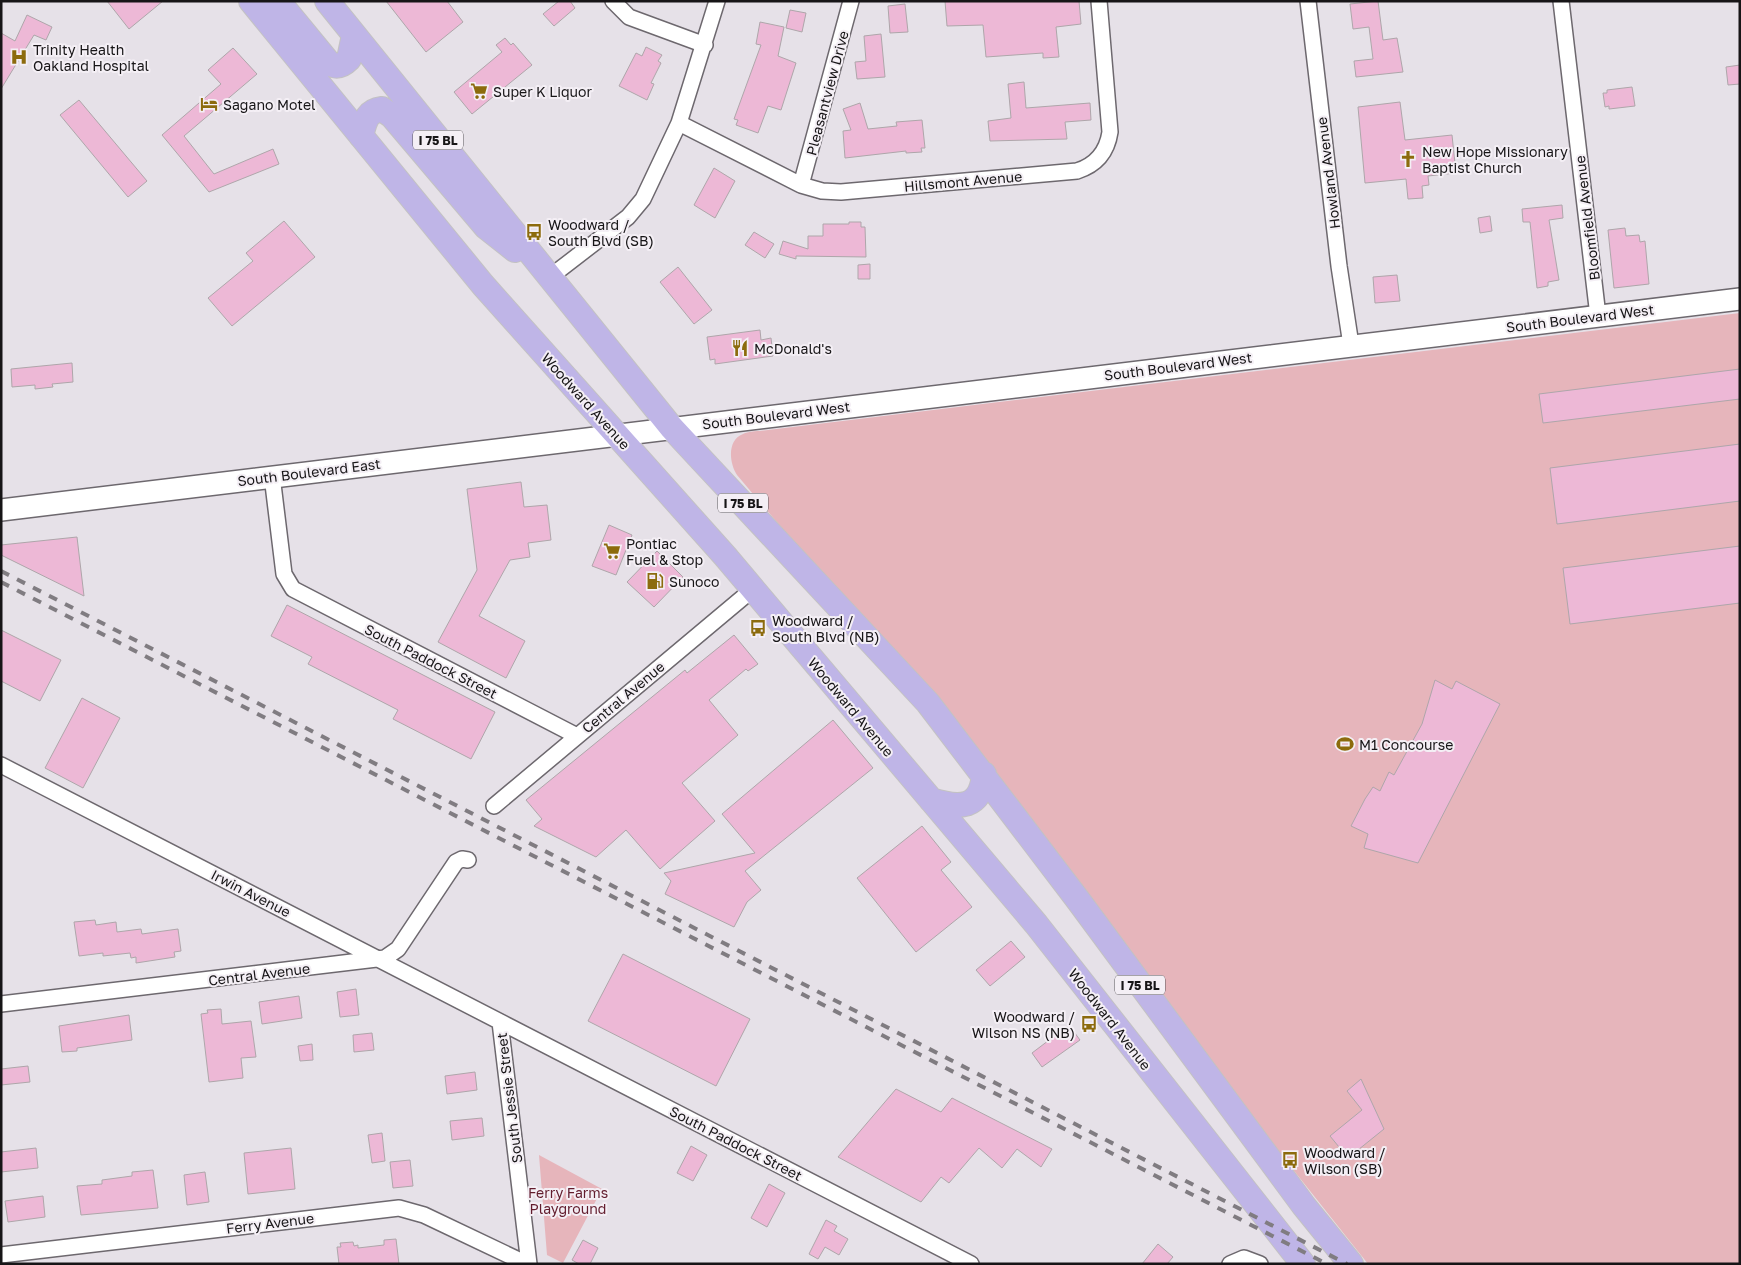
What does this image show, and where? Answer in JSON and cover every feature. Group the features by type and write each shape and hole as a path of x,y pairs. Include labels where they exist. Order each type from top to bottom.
{"main road":[{"name":"Woodward Avenue","path":"251,1 483,285 752,589 1036,924 1303,1264"},
{"path":"278,1 329,64 341,66 349,59 354,35"},
{"name":"I 75 BL","path":"327,1 671,427 928,703 984,774 1289,1186 1351,1264"},
{"path":"361,136 366,116 374,110 382,109 392,116 486,227 550,278"},
{"path":"931,800 952,807 972,802 982,790 984,774"}],"street":[{"path":"613,1 629,18 705,45"},
{"path":"550,278 634,211 661,165 679,123 705,45 717,1"},
{"name":"Pleasantview Drive","path":"801,185 850,1"},
{"name":"Hillsmont Avenue","path":"679,123 801,185 822,191 841,192 1070,172 1089,166 1103,153 1110,132 1099,1"},
{"name":"Howland Avenue","path":"1308,1 1339,266 1352,345"},
{"name":"Bloomfield Avenue","path":"1562,1 1598,316"},
{"name":"South Boulevard West","path":"616,434 1740,299"},
{"name":"South Boulevard East","path":"1,510 616,434"},
{"name":"South Paddock Street","path":"272,476 284,574 288,583 296,591 577,736"},
{"name":"Central Avenue","path":"494,806 752,589"},
{"name":"Irwin Avenue","path":"1,766 500,1022"},
{"name":"Central Avenue","path":"1,1004 378,959 390,955 398,949 456,862 462,859 468,860"},
{"name":"South Paddock Street","path":"500,1022 971,1264"},
{"name":"South Jessie Street","path":"500,1022 528,1264"},
{"name":"Ferry Avenue","path":"1,1255 399,1208 424,1215 528,1264"},
{"path":"1230,1264 1244,1258 1260,1264"}],"green space":[{"name":"M1 Concourse","path":"1740,313 1740,1264 1368,1264 819,572 737,475 732,464 732,446 738,437 753,431"},
{"name":"Ferry Farms Playground","path":"539,1155 602,1189 563,1263 547,1255"}],"building":[{"path":"107,1 163,1 129,29"},
{"path":"386,1 447,1 463,22 426,52"},
{"path":"559,1 570,1 575,8 554,26 543,14"},
{"path":"945,1 1079,1 1081,24 1056,27 1059,57 1043,58 1043,53 986,57 983,25 947,26"},
{"path":"1378,1 1383,40 1397,38 1403,72 1356,77 1354,61 1373,59 1369,27 1353,29 1350,4"},
{"path":"905,4 908,32 890,33 888,6"},
{"path":"790,10 806,13 802,32 786,28"},
{"path":"27,15 52,27 46,40 34,35 1,89 1,33 15,41"},
{"path":"760,22 784,27 778,56 796,63 781,110 768,106 758,133 736,125 738,120 734,119 761,45 756,44"},
{"path":"881,34 885,77 857,79 855,62 866,61 864,36"},
{"path":"505,38 511,45 513,43 532,65 472,114 454,92 502,52 496,45"},
{"path":"646,47 662,55 658,61 661,63 651,83 654,84 647,100 619,86 636,53 642,56"},
{"name":"Sagano Motel","path":"233,48 257,74 184,136 214,174 273,149 279,164 209,192 162,135 221,84 208,70"},
{"path":"1740,65 1740,84 1728,85 1726,67"},
{"path":"1024,82 1026,108 1090,103 1091,120 1065,122 1067,139 990,141 988,121 1011,118 1008,84"},
{"path":"1632,87 1635,106 1609,109 1609,106 1605,107 1603,93 1607,93 1607,90"},
{"path":"79,100 147,181 128,197 60,115"},
{"name":"New Hope Missionary Baptist Church","path":"1400,102 1405,140 1452,135 1456,173 1428,176 1429,185 1422,186 1423,198 1408,199 1406,179 1365,183 1358,107"},
{"path":"860,103 868,129 897,126 896,122 922,120 925,148 921,148 922,152 906,153 906,151 845,158 843,131 851,130 843,109"},
{"path":"714,168 735,181 715,218 694,205"},
{"path":"1562,205 1563,218 1549,220 1559,280 1548,282 1548,286 1537,288 1530,222 1523,222 1522,209"},
{"path":"1490,216 1492,231 1480,233 1478,218"},
{"path":"284,221 315,257 232,326 208,298 253,261 246,253"},
{"path":"849,222 861,222 861,227 865,227 866,257 796,256 796,259 779,254 783,241 808,249 808,236 823,236 823,224 849,224"},
{"path":"1625,228 1626,236 1639,235 1640,242 1645,241 1649,284 1614,288 1608,230"},
{"path":"754,232 774,244 765,258 745,245"},
{"path":"870,264 870,279 858,279 858,265"},
{"path":"678,267 712,310 694,324 660,282"},
{"path":"1397,275 1400,301 1375,303 1373,277"},
{"name":"McDonald's","path":"760,330 761,340 771,338 773,356 715,364 715,359 710,360 707,337"},
{"path":"72,363 73,382 52,384 53,387 35,389 35,385 12,387 11,369"},
{"path":"1740,369 1740,399 1543,423 1539,394"},
{"path":"1740,444 1740,501 1557,524 1550,468"},
{"path":"521,482 524,507 547,505 551,540 528,543 530,557 510,560 479,616 525,641 506,678 438,642 477,570 467,489"},
{"path":"609,525 632,535 616,575 592,566"},
{"path":"77,537 84,596 1,555 1,545"},
{"path":"1740,546 1740,603 1570,624 1563,568"},
{"path":"657,551 683,577 654,607 627,582"},
{"path":"287,605 495,712 471,759 393,719 398,710 308,664 312,657 271,636"},
{"path":"1,630 61,660 40,701 1,681"},
{"path":"734,635 758,664 748,671 746,669 709,700 738,735 682,783 715,821 660,869 626,830 596,857 534,826 542,819 526,800 685,670 687,673"},
{"path":"1435,680 1452,689 1456,681 1500,704 1418,863 1364,848 1368,834 1351,826 1373,787 1380,791 1389,772 1394,775 1422,724"},
{"path":"82,698 120,718 83,788 45,768"},
{"path":"833,720 873,768 745,871 761,890 747,902 734,927 665,894 671,881 664,873 755,853 722,814"},
{"path":"922,826 951,862 941,870 972,907 916,952 857,878"},
{"path":"95,920 96,925 116,922 117,932 141,929 142,934 178,929 181,951 174,952 175,957 136,963 136,957 131,958 130,953 103,956 103,953 79,956 74,922"},
{"path":"1011,941 1025,957 990,986 976,970"},
{"path":"623,954 750,1019 716,1086 588,1021"},
{"path":"356,989 359,1015 340,1017 337,992"},
{"path":"299,996 302,1018 262,1024 259,1002"},
{"path":"221,1009 222,1024 251,1021 256,1057 241,1058 243,1078 209,1082 201,1014 208,1013 207,1010"},
{"path":"129,1015 132,1040 77,1048 77,1051 62,1052 59,1026"},
{"path":"1069,1025 1080,1040 1042,1067 1032,1053"},
{"path":"372,1033 374,1050 354,1052 353,1035"},
{"path":"312,1044 313,1060 300,1061 298,1046"},
{"path":"28,1066 30,1082 1,1085 1,1069"},
{"path":"475,1072 477,1090 447,1094 445,1076"},
{"path":"1361,1079 1384,1129 1348,1158 1330,1136 1362,1110 1347,1091"},
{"path":"896,1089 941,1112 952,1098 1052,1149 1041,1167 1017,1149 1002,1168 979,1148 949,1183 941,1177 921,1202 838,1157"},
{"path":"482,1118 484,1136 452,1140 450,1121"},
{"path":"382,1133 385,1161 372,1163 368,1135"},
{"path":"691,1146 707,1155 693,1181 677,1173"},
{"path":"36,1148 38,1168 1,1172 1,1152"},
{"path":"291,1148 295,1189 248,1194 244,1153"},
{"path":"410,1160 413,1186 393,1188 390,1162"},
{"path":"153,1170 158,1208 81,1215 77,1186 102,1184 102,1180 132,1176 132,1172"},
{"path":"205,1172 209,1202 187,1205 184,1175"},
{"path":"769,1184 785,1193 767,1227 751,1218"},
{"path":"43,1196 45,1217 8,1222 5,1201"},
{"path":"826,1220 837,1226 834,1231 848,1239 839,1255 825,1247 818,1259 809,1254"},
{"path":"396,1239 399,1264 339,1264 337,1247 341,1247 340,1243 353,1242 354,1246 358,1245 358,1248 384,1245 384,1240"},
{"path":"583,1240 598,1248 590,1264 579,1264 572,1260"},
{"path":"1158,1244 1173,1257 1167,1264 1142,1264"}],"railway":[{"path":"1,571 1347,1264"},
{"path":"1,582 1327,1264"}],"place":[{"name":"Trinity Health Oakland Hospital","path":"19,57"},
{"name":"Super K Liquor","path":"479,91"},
{"name":"Sagano Motel","path":"209,104"},
{"name":"New Hope Missionary Baptist Church","path":"1408,159"},
{"name":"Woodward / South Blvd (SB)","path":"534,232"},
{"name":"McDonald's","path":"740,348"},
{"name":"Pontiac Fuel & Stop","path":"612,551"},
{"name":"Sunoco","path":"655,581"},
{"name":"Woodward / South Blvd (NB)","path":"758,628"},
{"name":"M1 Concourse","path":"1345,744"},
{"name":"Woodward / Wilson NS (NB)","path":"1089,1024"},
{"name":"Woodward / Wilson (SB)","path":"1290,1160"}]}
